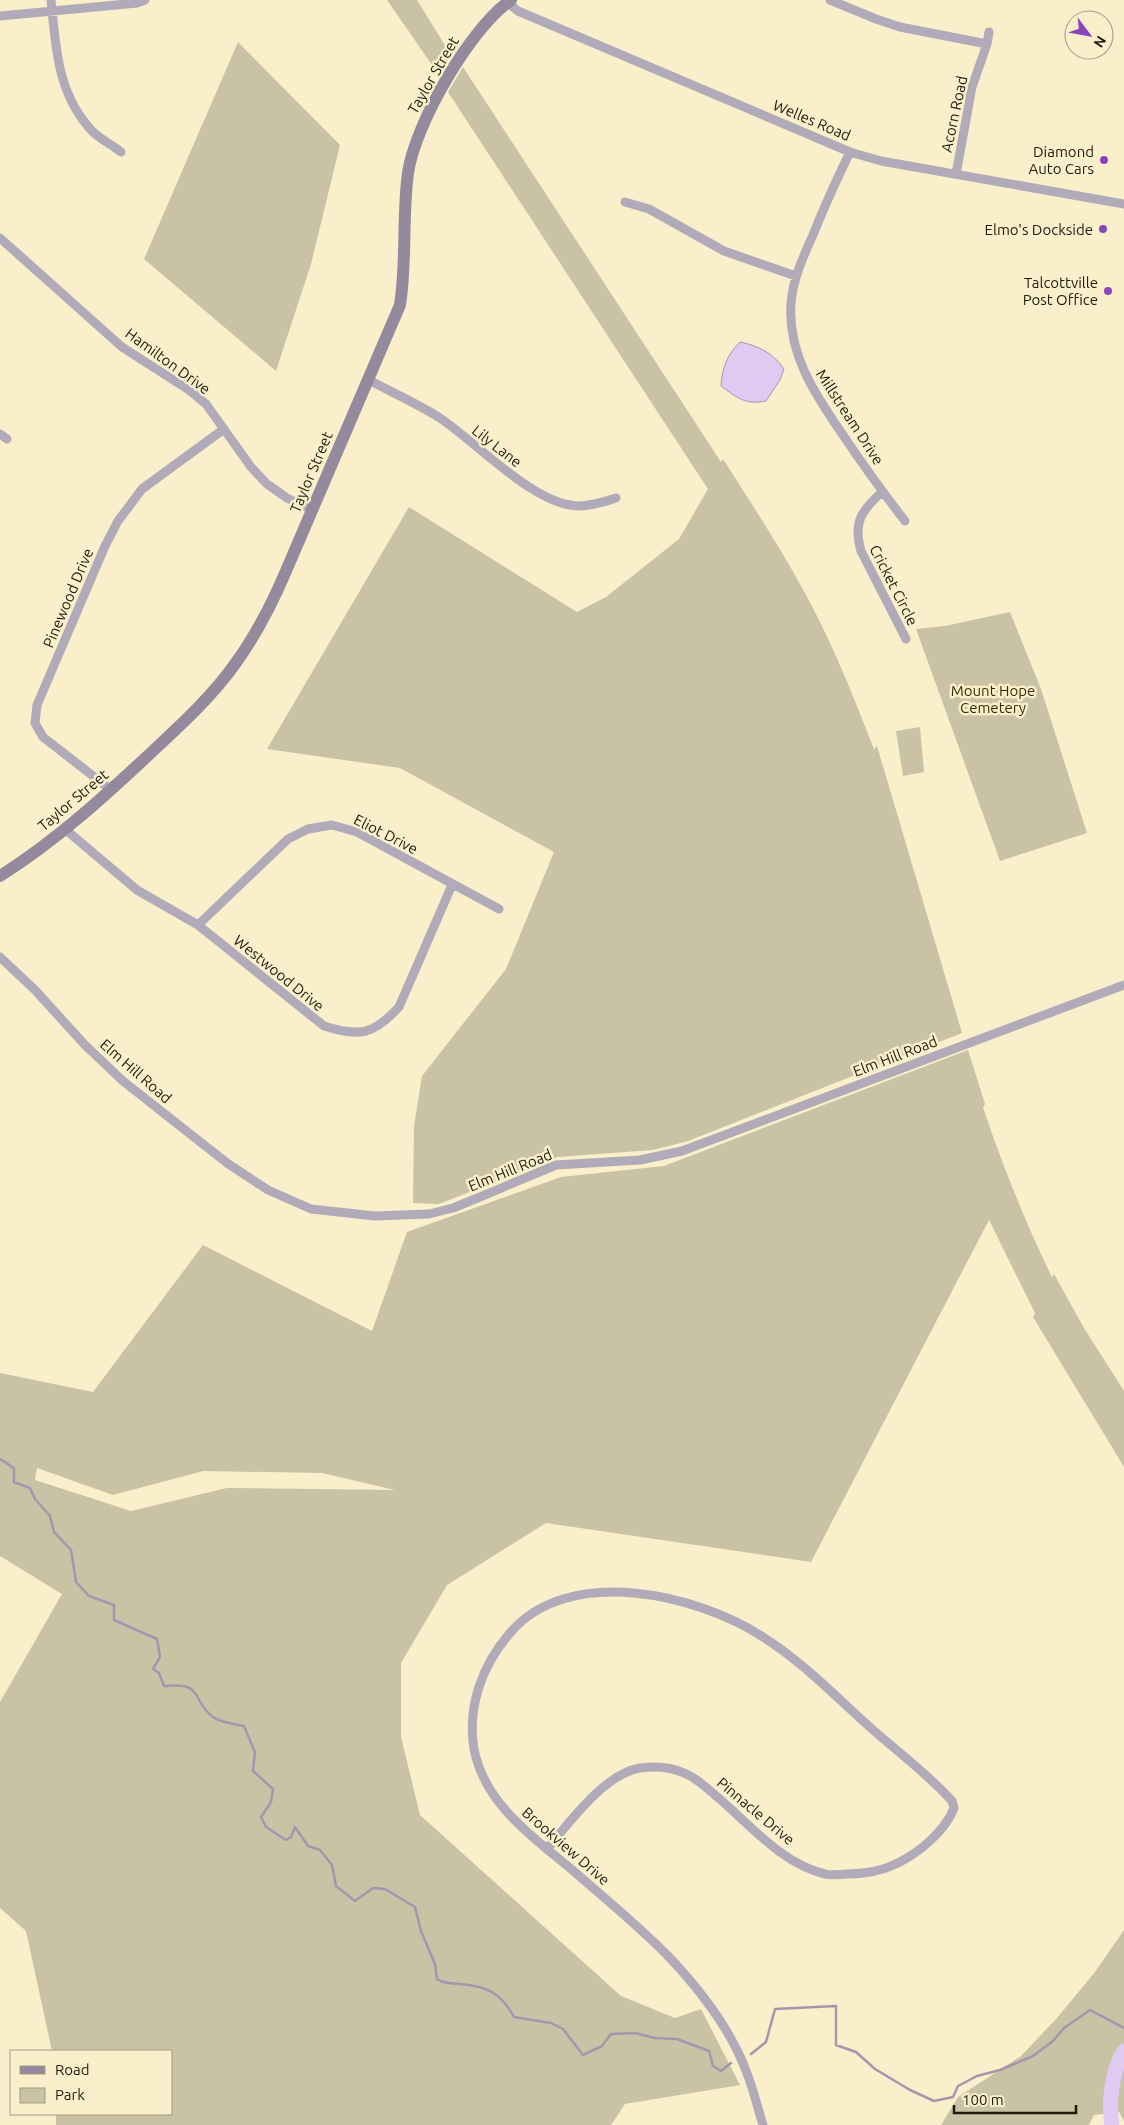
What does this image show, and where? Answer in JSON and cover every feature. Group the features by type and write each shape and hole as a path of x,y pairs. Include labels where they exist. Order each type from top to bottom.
{"street":[{"path":"51,0 56,56 64,84 93,132 121,152"},
{"path":"0,16 137,3 145,0"},
{"path":"830,0 900,27 987,44"},
{"name":"Welles Road","path":"509,1 518,11 850,152 881,161 1124,204"},
{"name":"Taylor Street","path":"0,876 66,830 174,732 234,666 270,606 400,305 404,285 408,174 412,151 427,116 471,41 491,16 509,1"},
{"name":"Acorn Road","path":"956,174 972,87 987,44 989,32"},
{"name":"Millstream Drive","path":"850,152 796,276 791,304 791,329 797,355 809,383 882,492 905,521"},
{"path":"625,202 649,209 724,251 796,276"},
{"name":"Hamilton Drive","path":"0,238 122,347 182,385 206,404 251,467 267,484 287,498 312,510"},
{"name":"Lily Lane","path":"369,380 440,418 510,474 554,499 577,506 597,504 616,498"},
{"name":"Pinewood Drive","path":"111,790 43,737 35,723 36,705 105,546 118,521 142,489 224,429"},
{"name":"Cricket Circle","path":"882,492 870,503 859,518 857,535 861,551 906,639"},
{"name":"Eliot Drive","path":"198,925 288,839 308,829 332,825 357,832 499,909"},
{"name":"Westwood Drive","path":"66,830 137,890 198,925 324,1026 346,1033 364,1032 384,1023 399,1007 452,885"},
{"name":"Elm Hill Road","path":"0,957 35,990 100,1060 123,1081 227,1163 268,1190 312,1209 375,1216 429,1214 453,1208 556,1165 640,1160 682,1151 1124,985"},
{"name":"Brookview Drive","path":"763,2125 748,2074 726,2030 702,1998 670,1959 621,1912 516,1823 499,1803 484,1777 475,1751 472,1722 476,1696 488,1665 503,1641 517,1624 542,1608 567,1598 592,1593 632,1594 677,1599 736,1622 764,1637 787,1654 948,1796 954,1808"},
{"name":"Pinnacle Drive","path":"547,1849 589,1801 611,1781 638,1768 663,1767 686,1773 706,1787 774,1846 797,1863 826,1874 854,1874 884,1870 910,1857 935,1836 954,1808"}],"green space":[{"path":"387,0 417,0 451,55 439,75"},
{"path":"238,42 340,145 311,264 276,371 144,259"},
{"path":"463,67 721,462 723,459 775,541 811,604 843,672 874,749 877,746 962,1033 688,1141 653,1150 558,1157 439,1204 413,1203 414,1126 422,1076 506,969 554,852 400,768 267,749 409,507 577,612 606,597 679,539 708,489 448,92"},
{"name":"Mount Hope Cemetery","path":"1010,612 1041,689 1087,833 1000,861 916,629 945,626"},
{"path":"920,727 924,772 903,776 896,731"},
{"path":"968,1050 985,1104 983,1108 1015,1194 1042,1256 1052,1277 1054,1274 1084,1328 1124,1391 1124,1467 1033,1317 1035,1313 989,1220 811,1562 546,1523 447,1585 401,1663 401,1737 420,1815 621,1996 675,2018 701,2009 740,2085 625,2104 611,2125 56,2125 56,2115 172,2115 172,2050 52,2050 26,1931 0,1908 0,1702 62,1594 0,1556 0,1373 93,1392 203,1245 372,1331 407,1232 561,1177 664,1166","holes":["37,1468 113,1495 203,1471 322,1473 395,1490 227,1488 131,1511 35,1480"]},
{"path":"1124,1930 1124,2121 1119,2112 1094,2115 1089,2125 941,2125 958,2097 1021,2056 1057,2018 1095,1972"}],"shaded area":[{"path":"740,342 765,351 784,369 780,380 766,401 753,402 742,400 721,386 726,362"}],"waterway":[{"path":"0,1459 14,1468 14,1482 30,1488 35,1499 50,1516 54,1532 71,1550 76,1582 89,1596 114,1605 114,1620 157,1639 160,1657 153,1669 159,1673 164,1686 177,1685 191,1689 213,1717 224,1722 244,1726 255,1752 253,1771 273,1789 271,1802 261,1817 266,1827 286,1840 291,1837 295,1827 308,1846 320,1850 332,1865 336,1886 355,1901 373,1888 385,1889 415,1907 421,1931 435,1964 437,1979 445,1983 470,1985 492,1992 504,2002 514,2017 551,2023 563,2029 583,2055 602,2046 611,2034 635,2033 655,2038 677,2039 709,2051 713,2066 721,2071 731,2063"},
{"path":"751,2054 766,2042 775,2009 836,2006 836,2045 856,2052 875,2069 910,2090 934,2101 953,2097 958,2086 977,2076 1000,2070 1033,2056 1053,2041 1064,2028 1090,2010 1124,2028"},
{"path":"1112,2125 1110,2107 1112,2087 1116,2067 1124,2051"}],"place":[{"name":"Diamond Auto Cars","path":"1104,160"},
{"name":"Elmo's Dockside","path":"1103,229"},
{"name":"Talcottville Post Office","path":"1108,291"}]}
